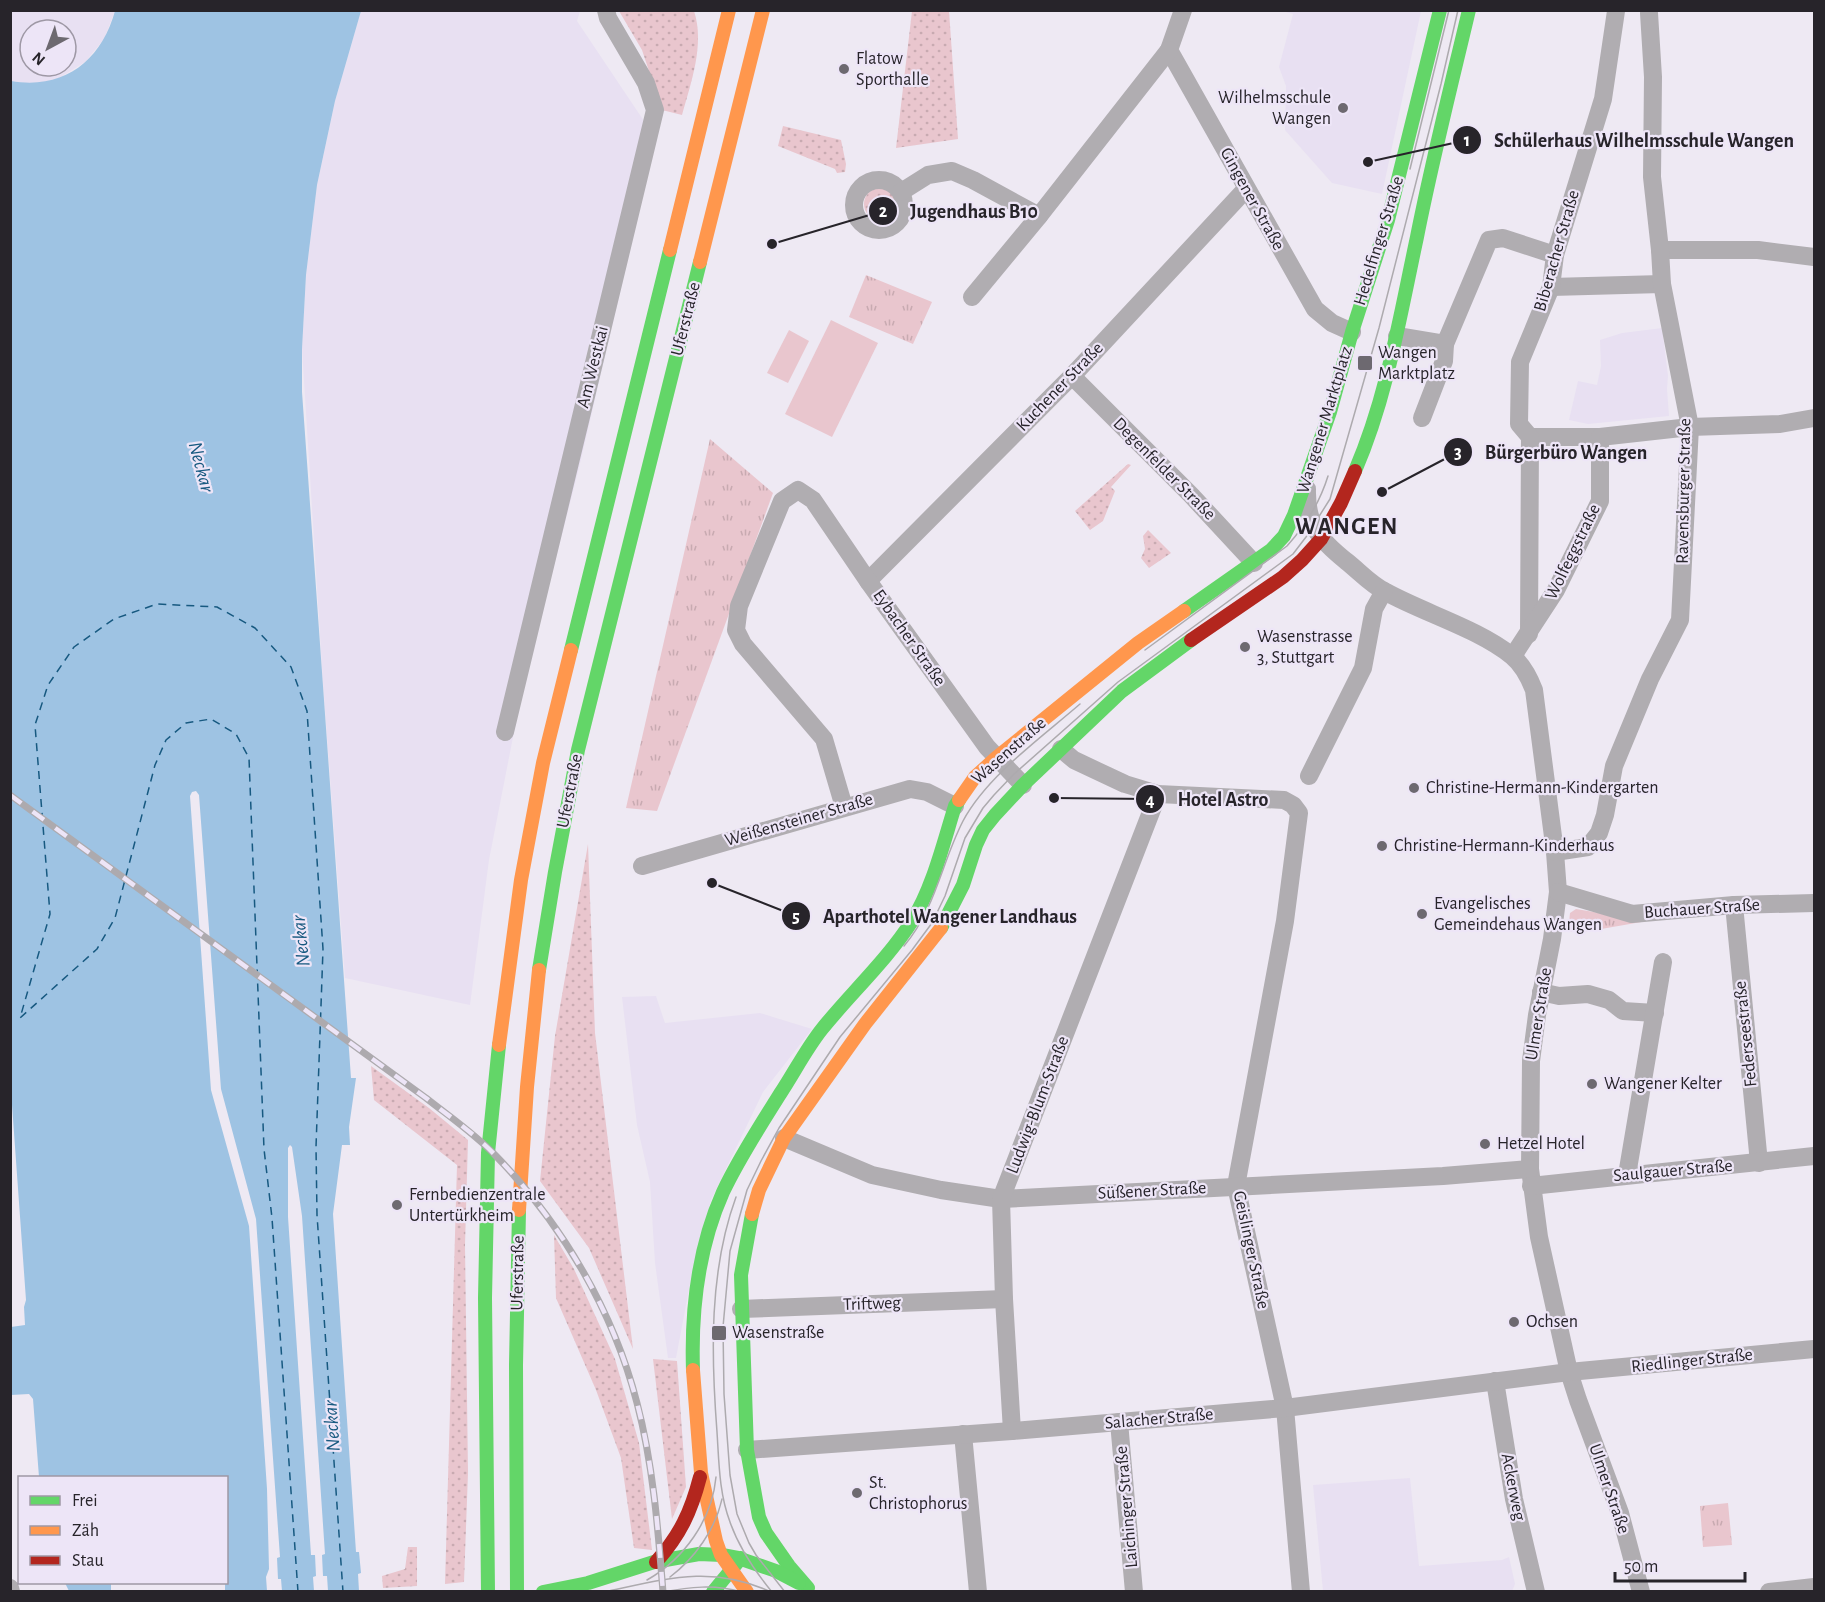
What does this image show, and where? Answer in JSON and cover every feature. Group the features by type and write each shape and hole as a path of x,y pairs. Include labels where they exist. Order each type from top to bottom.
{"main road":[{"name":"Uferstraße","path":"488,1592 485,1298 488,1153 503,1008 521,880 543,763 729,10"},
{"name":"Uferstraße","path":"517,1592 515,1503 517,1275 523,1130 536,995 552,884 578,750 763,10"},
{"name":"Hedelfinger Straße","path":"1352,332 1388,220 1440,10"},
{"name":"Hedelfinger Straße","path":"1397,336 1417,235 1469,10"},
{"path":"699,74 708,97"},
{"name":"Wangener Marktplatz","path":"1254,563 1284,536 1294,515 1339,385 1352,332"},
{"path":"1321,539 1341,504 1359,462 1376,413 1397,336"},
{"name":"Wasenstraße","path":"810,1590 765,1533 754,1494 747,1450 741,1275 759,1190 784,1138 865,1024 943,925 963,885 983,830 995,815 1023,785 1122,691 1169,655 1282,577 1321,539"},
{"name":"Wasenstraße","path":"747,1592 721,1555 712,1527 701,1473 694,1395 692,1335 697,1281 707,1236 723,1193 750,1141 820,1031 912,920 930,880 955,806 975,777 1138,643 1254,563"},
{"path":"656,1562 673,1543 688,1519 701,1473"},
{"path":"713,1592 732,1571 746,1548 759,1517"},
{"path":"543,1592 606,1578 678,1556 721,1555 746,1548"},
{"path":"746,1548 779,1572 810,1590"}],"street":[{"name":"Am Westkai","path":"505,732 655,110 646,83 618,36 606,10"},
{"path":"972,297 1039,216 1169,50 1183,10"},
{"name":"Biberacher Straße","path":"1529,634 1530,438 1519,424 1520,362 1551,287 1555,255 1603,99 1616,11"},
{"name":"Ravensburger Straße","path":"1556,852 1588,847 1599,833 1605,815 1614,766 1650,679 1680,620 1689,427 1662,284 1652,177 1653,77 1649,13"},
{"name":"Gingener Straße","path":"1169,50 1315,309 1332,323 1352,332"},
{"path":"901,192 928,175 952,171 1039,216"},
{"name":"Kuchener Straße","path":"868,581 1072,376 1246,189"},
{"path":"1422,418 1443,361 1445,344 1489,240 1503,238 1555,255"},
{"path":"1660,250 1758,250 1815,257"},
{"path":"1551,287 1662,284"},
{"path":"1397,336 1445,344"},
{"name":"Degenfelder Straße","path":"1072,376 1191,495 1254,563"},
{"path":"1530,438 1600,437 1689,427 1780,424 1815,418"},
{"name":"Wolfeggstraße","path":"1513,656 1556,590 1599,501 1600,437"},
{"name":"Ulmer Straße","path":"1307,478 1306,500 1309,515 1321,539 1383,591 1484,638 1513,656 1527,672 1534,690 1556,852 1558,892 1552,939 1536,1015 1531,1060 1531,1177 1539,1237 1569,1372 1620,1513 1641,1592"},
{"name":"Eybacher Straße","path":"844,807 824,739 743,644 735,630 739,606 782,501 798,490 813,500 987,747 1023,785"},
{"path":"1284,536 1297,535 1321,539"},
{"path":"1309,776 1363,668 1374,609 1383,591"},
{"path":"1061,749 1074,760 1125,784 1158,794"},
{"name":"Weißensteiner Straße","path":"642,866 910,789 927,792 955,806"},
{"name":"Geislinger Straße","path":"1158,794 1284,800 1293,805 1299,813 1285,921 1236,1186 1284,1408 1301,1592"},
{"name":"Ludwig-Blum-Straße","path":"1012,1431 1001,1199 1158,794"},
{"name":"Buchauer Straße","path":"1558,892 1632,914 1734,905 1815,903"},
{"name":"Federseestraße","path":"1734,905 1759,1163"},
{"path":"1627,1175 1663,962"},
{"path":"1541,992 1558,996 1588,994 1609,1000 1623,1011 1654,1013"},
{"name":"Süßener Straße","path":"784,1138 872,1175 941,1190 1001,1199 1443,1176 1531,1177"},
{"name":"Saulgauer Straße","path":"1531,1177 1627,1175 1815,1156"},
{"name":"Triftweg","path":"741,1309 1004,1299"},
{"name":"Riedlinger Straße","path":"1569,1372 1815,1350"},
{"name":"Salacher Straße","path":"747,1450 1284,1408 1569,1372"},
{"name":"Ackerweg","path":"1495,1381 1514,1499 1536,1592"},
{"name":"Laichinger Straße","path":"1119,1422 1134,1592"},
{"path":"963,1434 978,1592"},
{"path":"1769,1592 1815,1587"}],"shaded area":[{"path":"10,11 115,11 104,39 85,62 78,66 78,18 18,18 18,78 59,78 31,84 11,81"},
{"path":"361,11 580,11 577,21 656,139 578,472 522,691 489,860 470,1005 345,978 323,683 302,349 306,275 317,185 335,101"},
{"name":"Wilhelmsschule Wangen","path":"1282,11 1421,11 1382,194 1332,183 1285,130 1286,86 1279,67 1293,14"},
{"path":"1662,328 1668,376 1669,416 1588,424 1569,420 1578,381 1597,385 1601,366 1600,340 1622,333"},
{"path":"656,996 665,1023 760,1013 812,1029 763,1092 711,1200 690,1284 676,1358 668,1358 655,1263 650,1182 637,1125 622,997"},
{"path":"1410,1478 1419,1566 1502,1560 1509,1557 1515,1584 1512,1591 1323,1591 1313,1485"}],"green space":[{"path":"619,11 694,11 698,37 696,63 682,115 662,110 642,50"},
{"path":"912,11 949,11 958,139 896,148"},
{"path":"783,126 841,140 846,164 845,172 837,173 835,169 778,146"},
{"path":"880,188 891,193 896,204 891,215 880,220 869,215 864,204 869,193"},
{"path":"866,275 932,302 913,344 849,317"},
{"path":"831,320 878,343 832,437 785,414"},
{"path":"789,330 809,341 788,383 767,373"},
{"path":"710,439 773,493 657,811 626,808"},
{"path":"1128,464 1131,465 1111,487 1115,491 1103,521 1090,530 1075,511"},
{"path":"1148,530 1171,553 1149,568 1141,558 1145,549 1143,536"},
{"path":"588,844 595,1033 633,1349 589,1248 540,1181 555,1036"},
{"path":"1576,909 1647,921 1584,932 1568,932 1570,913"},
{"path":"371,1066 468,1140 465,1245 468,1473 464,1582 445,1584 457,1165 374,1100"},
{"path":"554,1235 574,1269 615,1359 639,1443 652,1550 634,1548 621,1458 596,1390 556,1298"},
{"path":"653,1359 677,1361 686,1487 672,1519"},
{"path":"1728,1503 1732,1545 1703,1547 1700,1506"},
{"path":"408,1547 417,1547 417,1586 383,1588 382,1576 405,1569"}],"water":[{"name":"Neckar","path":"115,11 361,11 335,101 317,185 306,275 302,349 302,392 351,1078 356,1078 349,1127 350,1145 342,1145 333,1214 356,1552 359,1552 361,1573 358,1574 359,1591 328,1591 327,1576 323,1576 322,1555 325,1554 302,1216 290,1145 288,1148 288,1217 311,1555 315,1555 314,1591 282,1591 281,1579 278,1579 277,1558 280,1557 256,1219 221,1089 199,795 196,791 190,796 211,1090 249,1226 267,1489 269,1569 266,1577 267,1591 225,1591 225,1584 228,1584 228,1476 39,1476 33,1399 29,1394 11,1395 11,1327 25,1325 26,1300 10,1077 11,81 30,83 58,78 78,78 78,68 100,44 109,29"},
{"path":"66,1584 111,1584 111,1591 69,1591"}],"ferry route":[{"path":"298,1592 272,1218 264,1149 249,758 236,734 211,719 186,723 166,740 155,765 115,918 97,949 20,1018 50,914 35,725 48,685 74,647 114,619 157,604 217,607 255,628 291,667 307,711 323,949 316,1147 317,1215 343,1592"}],"tram line":[{"path":"1410,169 1449,10"},
{"path":"785,1592 749,1543 737,1514 730,1475 724,1394 723,1327 730,1251 747,1190 779,1128 840,1037 932,923 945,896 965,838 983,808 1013,775 1118,682 1293,554 1330,499 1379,328 1458,10"},
{"path":"1145,650 1287,546 1311,513 1328,476"},
{"path":"904,946 924,916 955,837 973,804 1016,758 1080,704"},
{"path":"736,1197 721,1254 714,1313 715,1403 720,1477 726,1511 742,1550 772,1592"},
{"path":"647,1580 673,1561 694,1537 709,1508 716,1477"},
{"path":"670,1577 688,1561 703,1542 714,1522 722,1499"},
{"path":"604,1592 668,1579 708,1576 749,1583 771,1592"},
{"path":"663,1592 702,1587 741,1592"}],"railway":[{"path":"10,795 426,1098 480,1140 520,1182 542,1210 582,1270 599,1302 627,1368 643,1426 651,1473 663,1592"}],"traffic: fast":[{"path":"1184,611 1271,550 1284,536 1294,515 1330,412 1352,332 1388,220 1440,10"},
{"path":"1355,471 1376,414 1392,356 1429,180 1469,10"},
{"path":"571,650 670,250"},
{"path":"539,970 578,750 700,262"},
{"path":"941,928 963,885 983,830 995,815 1023,785 1122,691 1191,640"},
{"path":"693,1370 693,1324 698,1279 707,1235 723,1192 750,1142 816,1037 912,921 932,880 955,806 959,800"},
{"path":"488,1592 485,1298 488,1153 499,1045"},
{"path":"517,1592 516,1365 519,1210"},
{"path":"752,1214 741,1275 747,1450 759,1517 766,1533 808,1588"},
{"path":"543,1592 588,1583 654,1562 699,1554 738,1558 776,1571 799,1583"},
{"path":"713,1592 741,1558"}],"traffic: slow":[{"path":"670,250 729,10"},
{"path":"700,262 763,10"},
{"path":"959,800 975,777 996,758 1138,643 1184,611"},
{"path":"499,1045 521,880 543,763 571,650"},
{"path":"752,1214 759,1190 784,1138 865,1024 941,928"},
{"path":"519,1210 527,1087 539,970"},
{"path":"693,1370 701,1473 716,1541 721,1555 747,1592"}],"traffic: jam":[{"path":"1191,640 1283,577 1302,560 1321,539 1355,471"},
{"path":"656,1562 684,1522 700,1477"}],"place":[{"name":"Flatow Sporthalle","path":"844,69"},
{"name":"Wilhelmsschule Wangen","path":"1343,108"},
{"name":"Schülerhaus Wilhelmsschule Wangen","path":"1368,162"},
{"name":"Jugendhaus B10","path":"772,244"},
{"name":"Wangen Marktplatz","path":"1365,363"},
{"name":"Bürgerbüro Wangen","path":"1382,492"},
{"name":"Wasenstrasse 3, Stuttgart","path":"1245,647"},
{"name":"Christine-Hermann-Kindergarten","path":"1414,788"},
{"name":"Hotel Astro","path":"1054,798"},
{"name":"Christine-Hermann-Kinderhaus","path":"1382,846"},
{"name":"Aparthotel Wangener Landhaus","path":"712,883"},
{"name":"Evangelisches Gemeindehaus Wangen","path":"1422,914"},
{"name":"Wangener Kelter","path":"1592,1084"},
{"name":"Hetzel Hotel","path":"1485,1144"},
{"name":"Fernbedienzentrale Untertürkheim","path":"397,1205"},
{"name":"Ochsen","path":"1514,1322"},
{"name":"Wasenstraße","path":"719,1333"},
{"name":"St. Christophorus","path":"857,1493"}],"district":[{"name":"WANGEN","path":"1347,527"}]}
